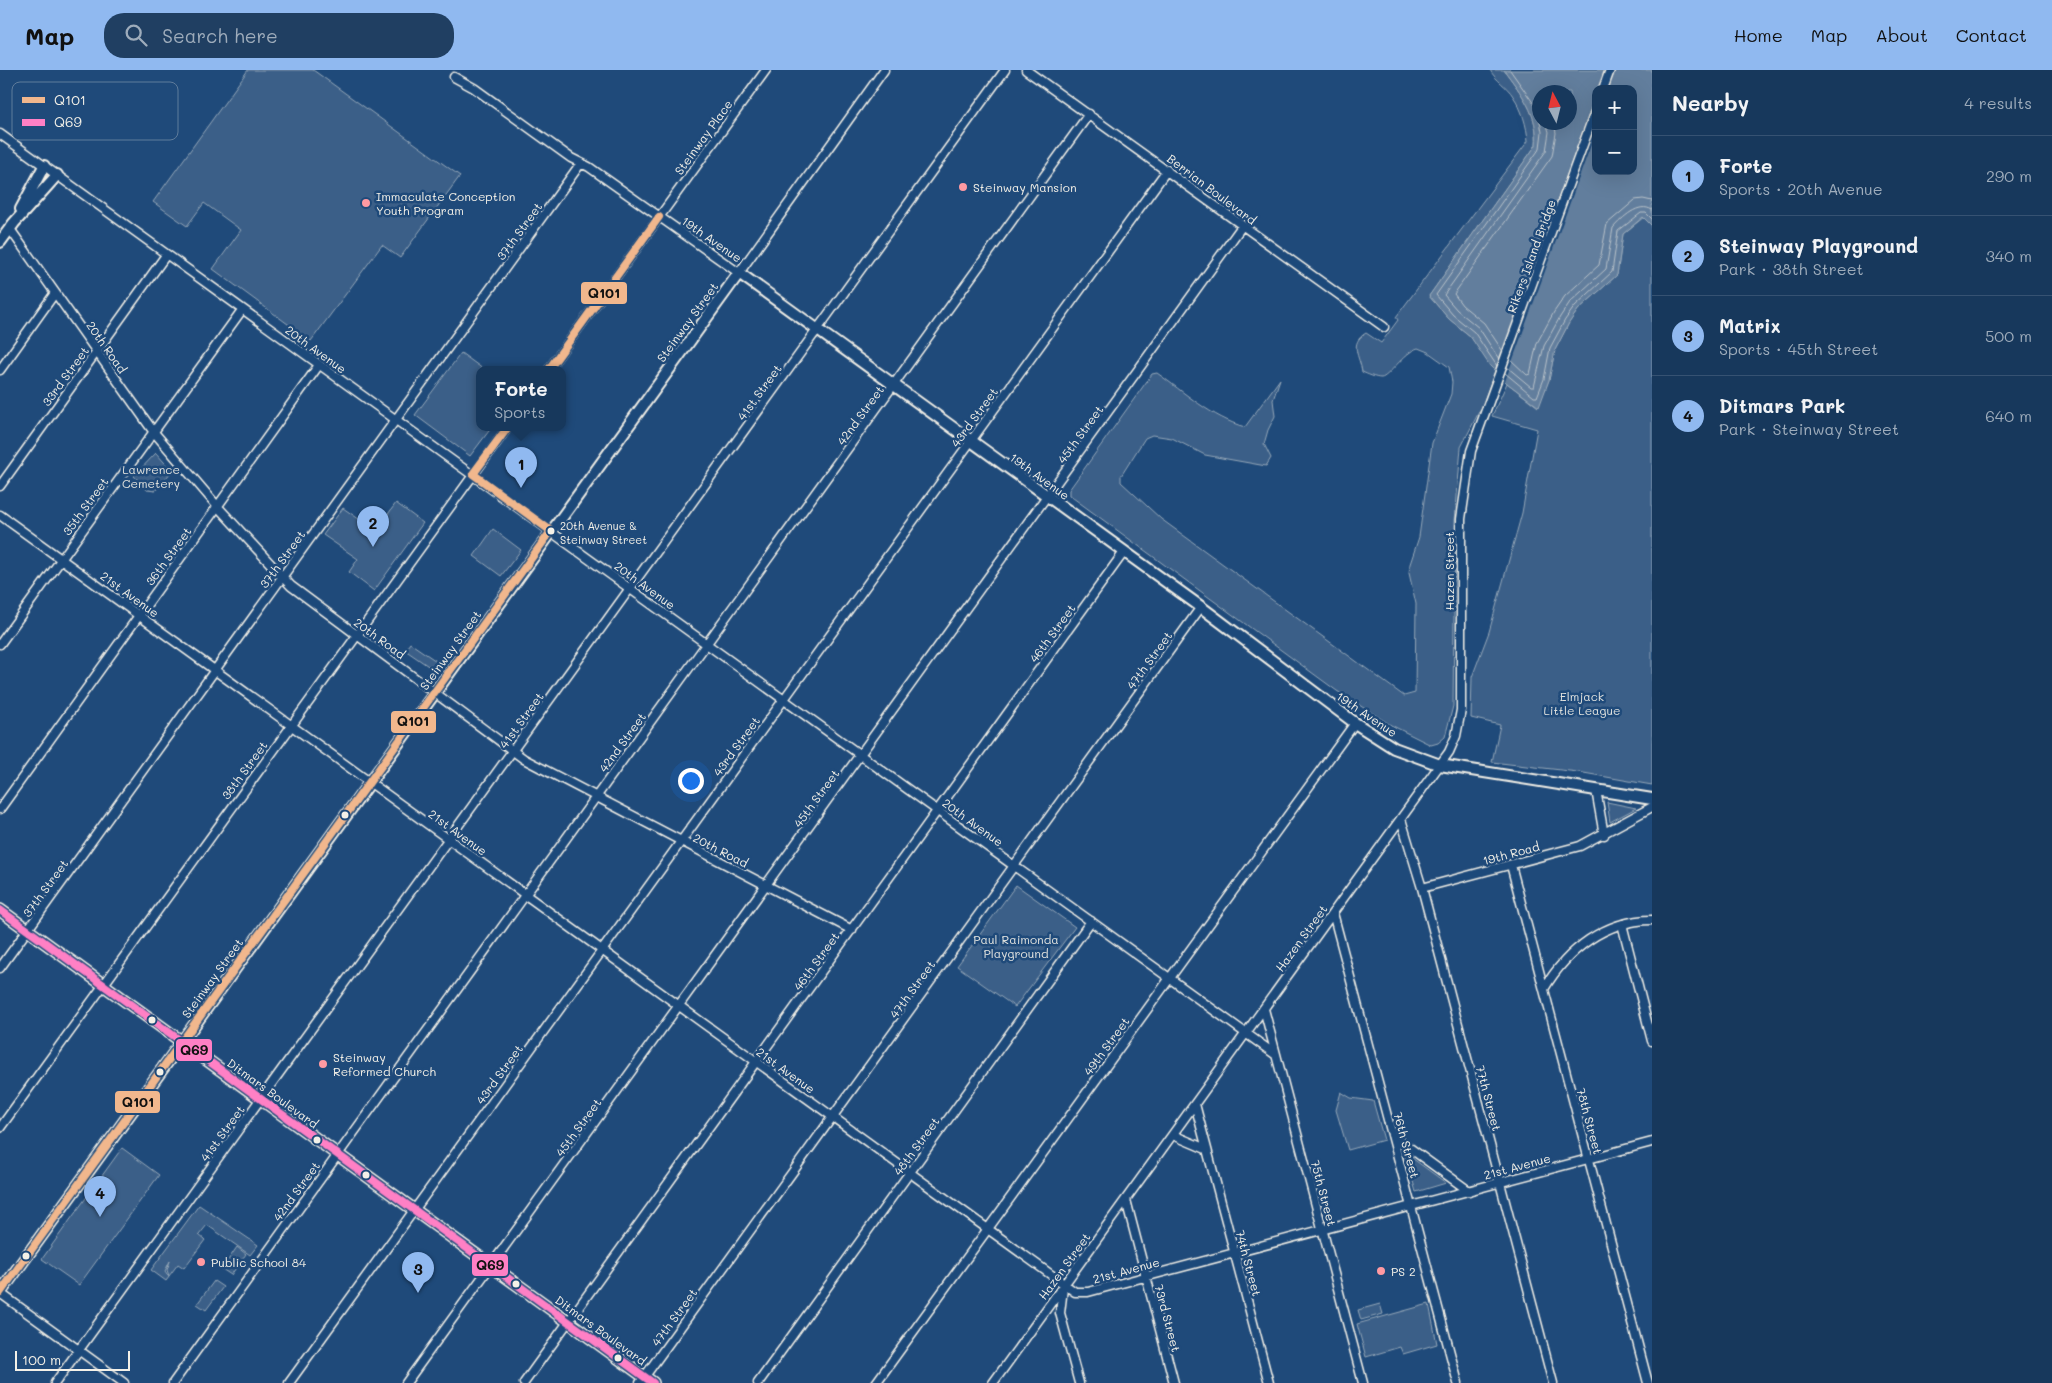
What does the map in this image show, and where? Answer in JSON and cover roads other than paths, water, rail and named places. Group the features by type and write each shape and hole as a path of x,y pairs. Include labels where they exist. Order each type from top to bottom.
{"street":[{"name":"Steinway Place","path":"660,217 766,70"},
{"name":"Steinway Street","path":"0,1293 884,70"},
{"name":"41st Street","path":"55,1383 1005,70"},
{"name":"Berrian Boulevard","path":"1026,70 1384,327"},
{"path":"1604,85 1610,70"},
{"name":"19th Avenue","path":"454,77 474,88 738,272 1201,607 1354,723 1394,748 1440,765 1652,799"},
{"name":"42nd Street","path":"173,1383 336,1154 596,798 706,643 895,386 1089,114"},
{"name":"Rikers Island Bridge","path":"1472,451 1592,120"},
{"name":"20th Avenue","path":"0,134 1276,1055"},
{"name":"37th Street","path":"0,968 581,163"},
{"path":"12,226 44,166"},
{"name":"43rd Street","path":"289,1383 1166,170"},
{"path":"0,242 57,175"},
{"path":"551,366 660,217"},
{"name":"20th Road","path":"12,226 55,293 153,430 218,507 291,586 524,759 852,930"},
{"name":"45th Street","path":"406,1383 767,886 1242,226"},
{"name":"33rd Street","path":"0,486 166,255"},
{"path":"0,370 55,293"},
{"name":"35th Street","path":"0,644 153,430 242,310"},
{"name":"36th Street","path":"0,809 320,365"},
{"name":"38th Street","path":"0,1128 505,431"},
{"name":"Hazen Street","path":"993,1383 1449,752 1456,736 1461,710 1461,519 1472,451"},
{"name":"21st Avenue","path":"0,515 1064,1286 1075,1292 1083,1293 1652,1142"},
{"name":"46th Street","path":"524,1383 1124,552"},
{"name":"47th Street","path":"646,1381 833,1117 1201,607"},
{"name":"49th Street","path":"876,1383 1354,723"},
{"path":"1596,790 1604,835"},
{"name":"19th Road","path":"1422,888 1580,846 1604,835 1652,807"},
{"name":"77th Street","path":"1401,819 1422,888 1553,1383"},
{"name":"78th Street","path":"1511,865 1648,1383"},
{"name":"Ditmars Boulevard","path":"0,910 569,1322 646,1381"},
{"name":"76th Street","path":"1333,913 1458,1383"},
{"path":"1544,989 1551,977 1578,948 1598,933 1622,924 1652,920"},
{"name":"48th Street","path":"758,1383 1091,921"},
{"path":"1622,924 1652,1041"},
{"name":"75th Street","path":"1264,1009 1363,1383"},
{"name":"74th Street","path":"1195,1104 1269,1383"},
{"path":"1173,1135 1206,1149"},
{"path":"1392,1135 1469,1191"},
{"name":"73rd Street","path":"1126,1200 1174,1383"},
{"path":"1064,1286 1060,1313 1079,1383"},
{"path":"0,1293 124,1383"}],"water":[{"path":"1504,70 1652,70 1652,226 1643,217 1623,234 1617,275 1578,310 1569,323 1555,350 1549,380 1539,407 1507,383 1490,366 1470,336 1449,319 1429,296 1536,145 1536,130 1577,130 1577,85 1532,85 1532,114"}],"place":[{"name":"Steinway Mansion","path":"963,187"},
{"name":"Immaculate Conception Youth Program","path":"366,203"},
{"name":"Forte","path":"521,488"},
{"name":"20th Avenue & Steinway Street","path":"551,531"},
{"name":"Steinway Playground","path":"373,547"},
{"name":"Steinway Reformed Church","path":"323,1064"},
{"name":"Ditmars Park","path":"100,1217"},
{"name":"Public School 84","path":"201,1262"},
{"name":"PS 2","path":"1381,1271"},
{"name":"Matrix","path":"418,1293"}],"park label":[{"name":"Lawrence Cemetery","path":"151,476"},
{"name":"Elmjack Little League","path":"1582,703"},
{"name":"Paul Raimonda Playground","path":"1016,946"}]}
